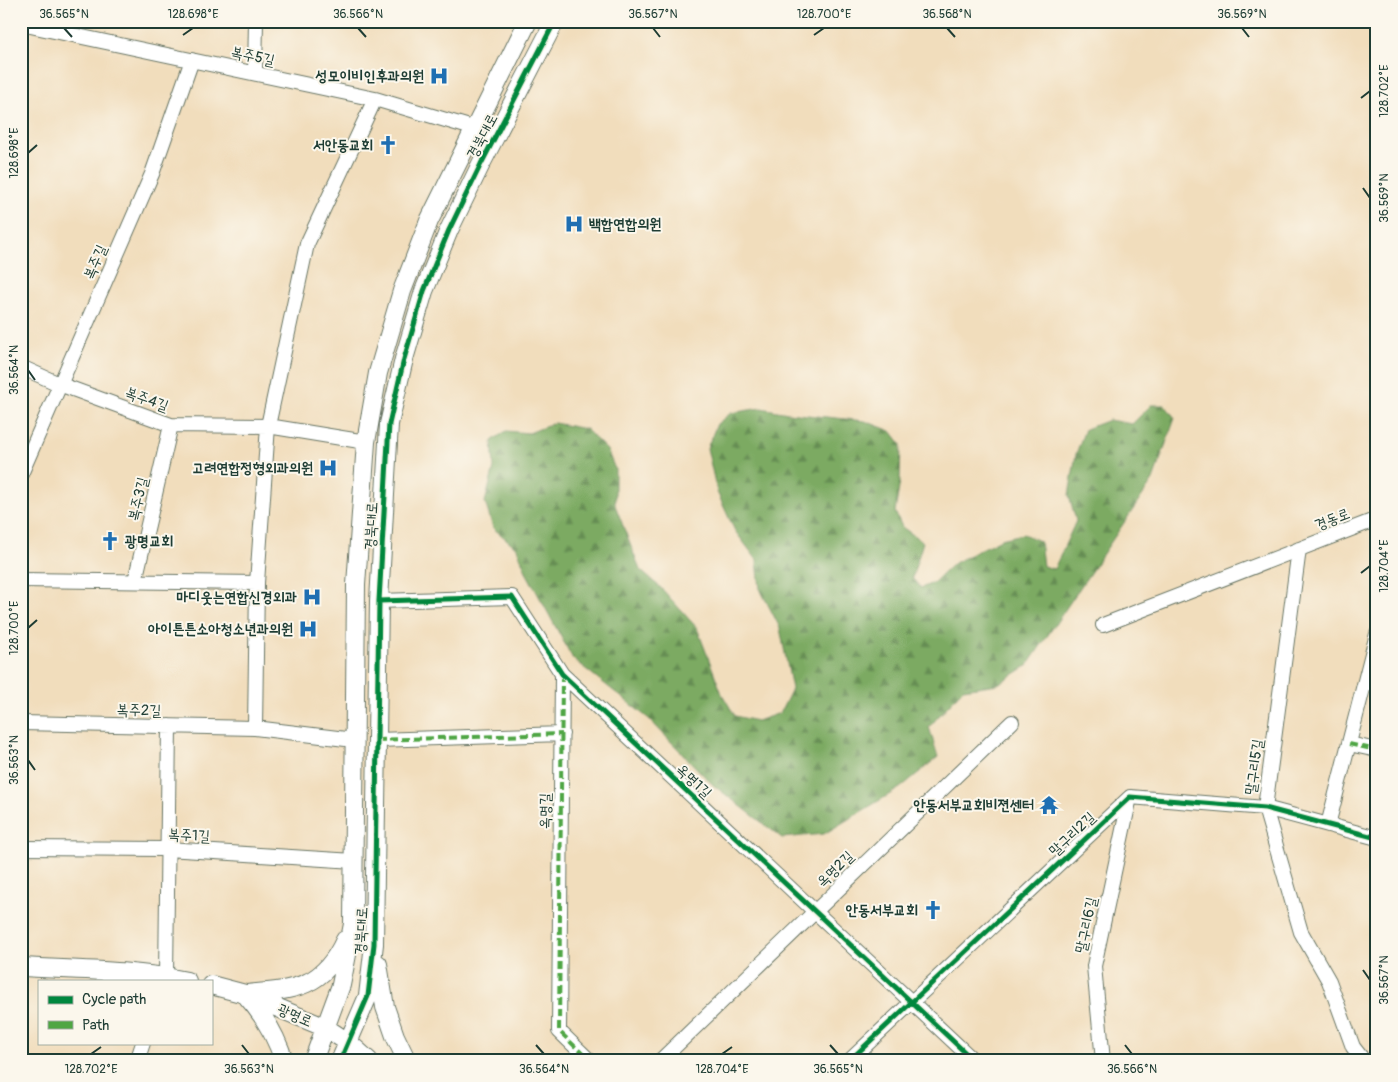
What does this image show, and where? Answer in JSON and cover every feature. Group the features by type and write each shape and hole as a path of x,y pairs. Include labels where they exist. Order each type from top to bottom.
{"street":[{"path":"255,74 256,21"},
{"name":"경북대로","path":"314,1061 341,985 352,924 356,585 366,442 378,373 402,291 429,221 528,21"},
{"name":"경북대로","path":"340,1061 368,996 374,944 378,601 389,424 404,359 424,291 449,230 555,21"},
{"name":"복주5길","path":"21,24 375,99 476,129"},
{"name":"복주길","path":"21,474 152,174 192,60"},
{"path":"255,728 257,583 268,426 307,244 375,99"},
{"name":"복주4길","path":"21,367 59,384 171,425 268,426 366,442"},
{"name":"복주3길","path":"135,581 171,425"},
{"name":"경동로","path":"1103,625 1377,519"},
{"name":"말구리5길","path":"1299,549 1265,808 1301,932 1329,982 1353,1046 1364,1061"},
{"path":"21,580 257,583"},
{"name":"옥명1길","path":"378,601 512,597 562,674 912,1002 972,1061"},
{"path":"1328,825 1373,662 1377,634"},
{"name":"옥명길","path":"562,674 559,1031 590,1061"},
{"name":"옥명2길","path":"660,1061 1012,722"},
{"name":"복주2길","path":"21,723 255,728 354,740"},
{"path":"21,968 89,970 165,979 169,726"},
{"path":"377,740 562,734"},
{"path":"1349,744 1377,750"},
{"path":"1130,797 1265,808 1377,838"},
{"name":"말구리2길","path":"848,1061 1130,797"},
{"name":"말구리6길","path":"1103,1061 1094,966 1130,797"},
{"name":"복주1길","path":"21,848 167,849 354,861"},
{"path":"245,994 300,987 319,977 340,950 352,924"},
{"path":"374,944 385,1007 395,1036 407,1061"},
{"name":"광명로","path":"212,985 245,994 326,1028 369,1061"},
{"path":"245,994 259,1010 270,1028 279,1044 284,1061"},
{"path":"137,1061 143,1044"}],"green space":[{"path":"1151,405 1165,405 1175,418 1153,480 1027,666 998,684 963,689 929,727 938,757 900,788 824,834 782,838 712,784 648,718 573,659 527,574 517,548 493,528 485,502 494,468 492,441 506,431 529,433 554,423 586,429 607,450 615,469 615,505 640,570 661,588 697,628 722,694 735,716 757,721 780,713 792,689 780,628 760,589 757,560 735,531 717,492 707,448 717,424 731,413 761,408 788,413 865,421 891,431 901,444 900,481 895,512 902,527 923,542 912,578 921,588 933,583 954,563 1001,539 1023,534 1040,541 1043,566 1054,569 1076,521 1069,495 1076,454 1085,429 1109,420 1132,424"}],"marked path":[{"path":"1370,661 1377,663"},
{"path":"562,674 559,1031 590,1061"},
{"path":"377,740 562,734"},
{"path":"1349,744 1377,750"}],"cycle path":[{"path":"340,1061 368,996 374,944 379,601 389,424 404,359 424,291 449,230 555,21"},
{"path":"379,601 512,597 562,674 972,1061"},
{"path":"849,1061 1130,797 1265,808 1377,838"}],"place":[{"name":"성모이비인후과의원","path":"439,76"},
{"name":"서안동교회","path":"388,145"},
{"name":"백합연합의원","path":"574,224"},
{"name":"고려연합정형외과의원","path":"328,468"},
{"name":"광명교회","path":"110,541"},
{"name":"마디웃는연합신경외과","path":"312,597"},
{"name":"아이튼튼소아청소년과의원","path":"308,629"},
{"name":"안동서부교회비젼센터","path":"1049,805"},
{"name":"안동서부교회","path":"933,910"}]}
